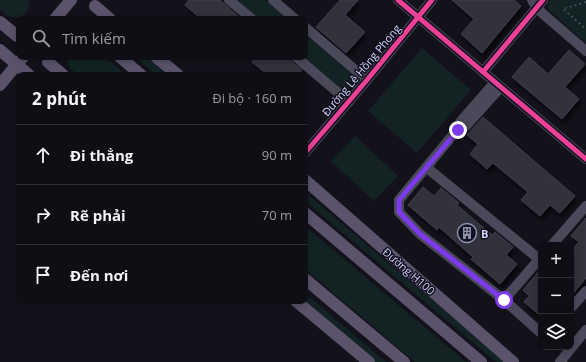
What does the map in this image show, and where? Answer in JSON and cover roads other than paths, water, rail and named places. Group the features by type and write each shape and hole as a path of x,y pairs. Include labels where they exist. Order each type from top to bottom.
{"main road":[{"path":"58,16 71,0"},
{"path":"95,6 107,16"},
{"path":"0,22 16,35"},
{"path":"0,50 16,59"},
{"path":"124,60 138,72"},
{"path":"160,60 174,72"},
{"path":"0,85 20,61 27,72"},
{"path":"48,62 60,72"},
{"name":"Đường H100","path":"308,183 513,362"},
{"name":"Đường H100","path":"308,217 480,362"},
{"path":"308,282 404,362"},
{"path":"300,304 369,362"}],"street":[{"path":"229,0 248,16"},
{"path":"273,0 292,16"},
{"path":"398,0 586,159"},
{"name":"Đường Lê Hồng Phong","path":"308,150 349,102 432,0"},
{"path":"483,72 537,2 586,51"},
{"path":"308,30 367,80"},
{"path":"300,60 349,102"},
{"path":"498,85 461,121 458,130 399,200 399,212 420,234 504,300 538,330"},
{"path":"426,167 538,256"},
{"path":"555,242 586,206"},
{"path":"504,300 538,260"},
{"path":"574,304 586,290"},
{"path":"560,362 586,330"}],"place":[{"name":"B","path":"467,233"}]}
